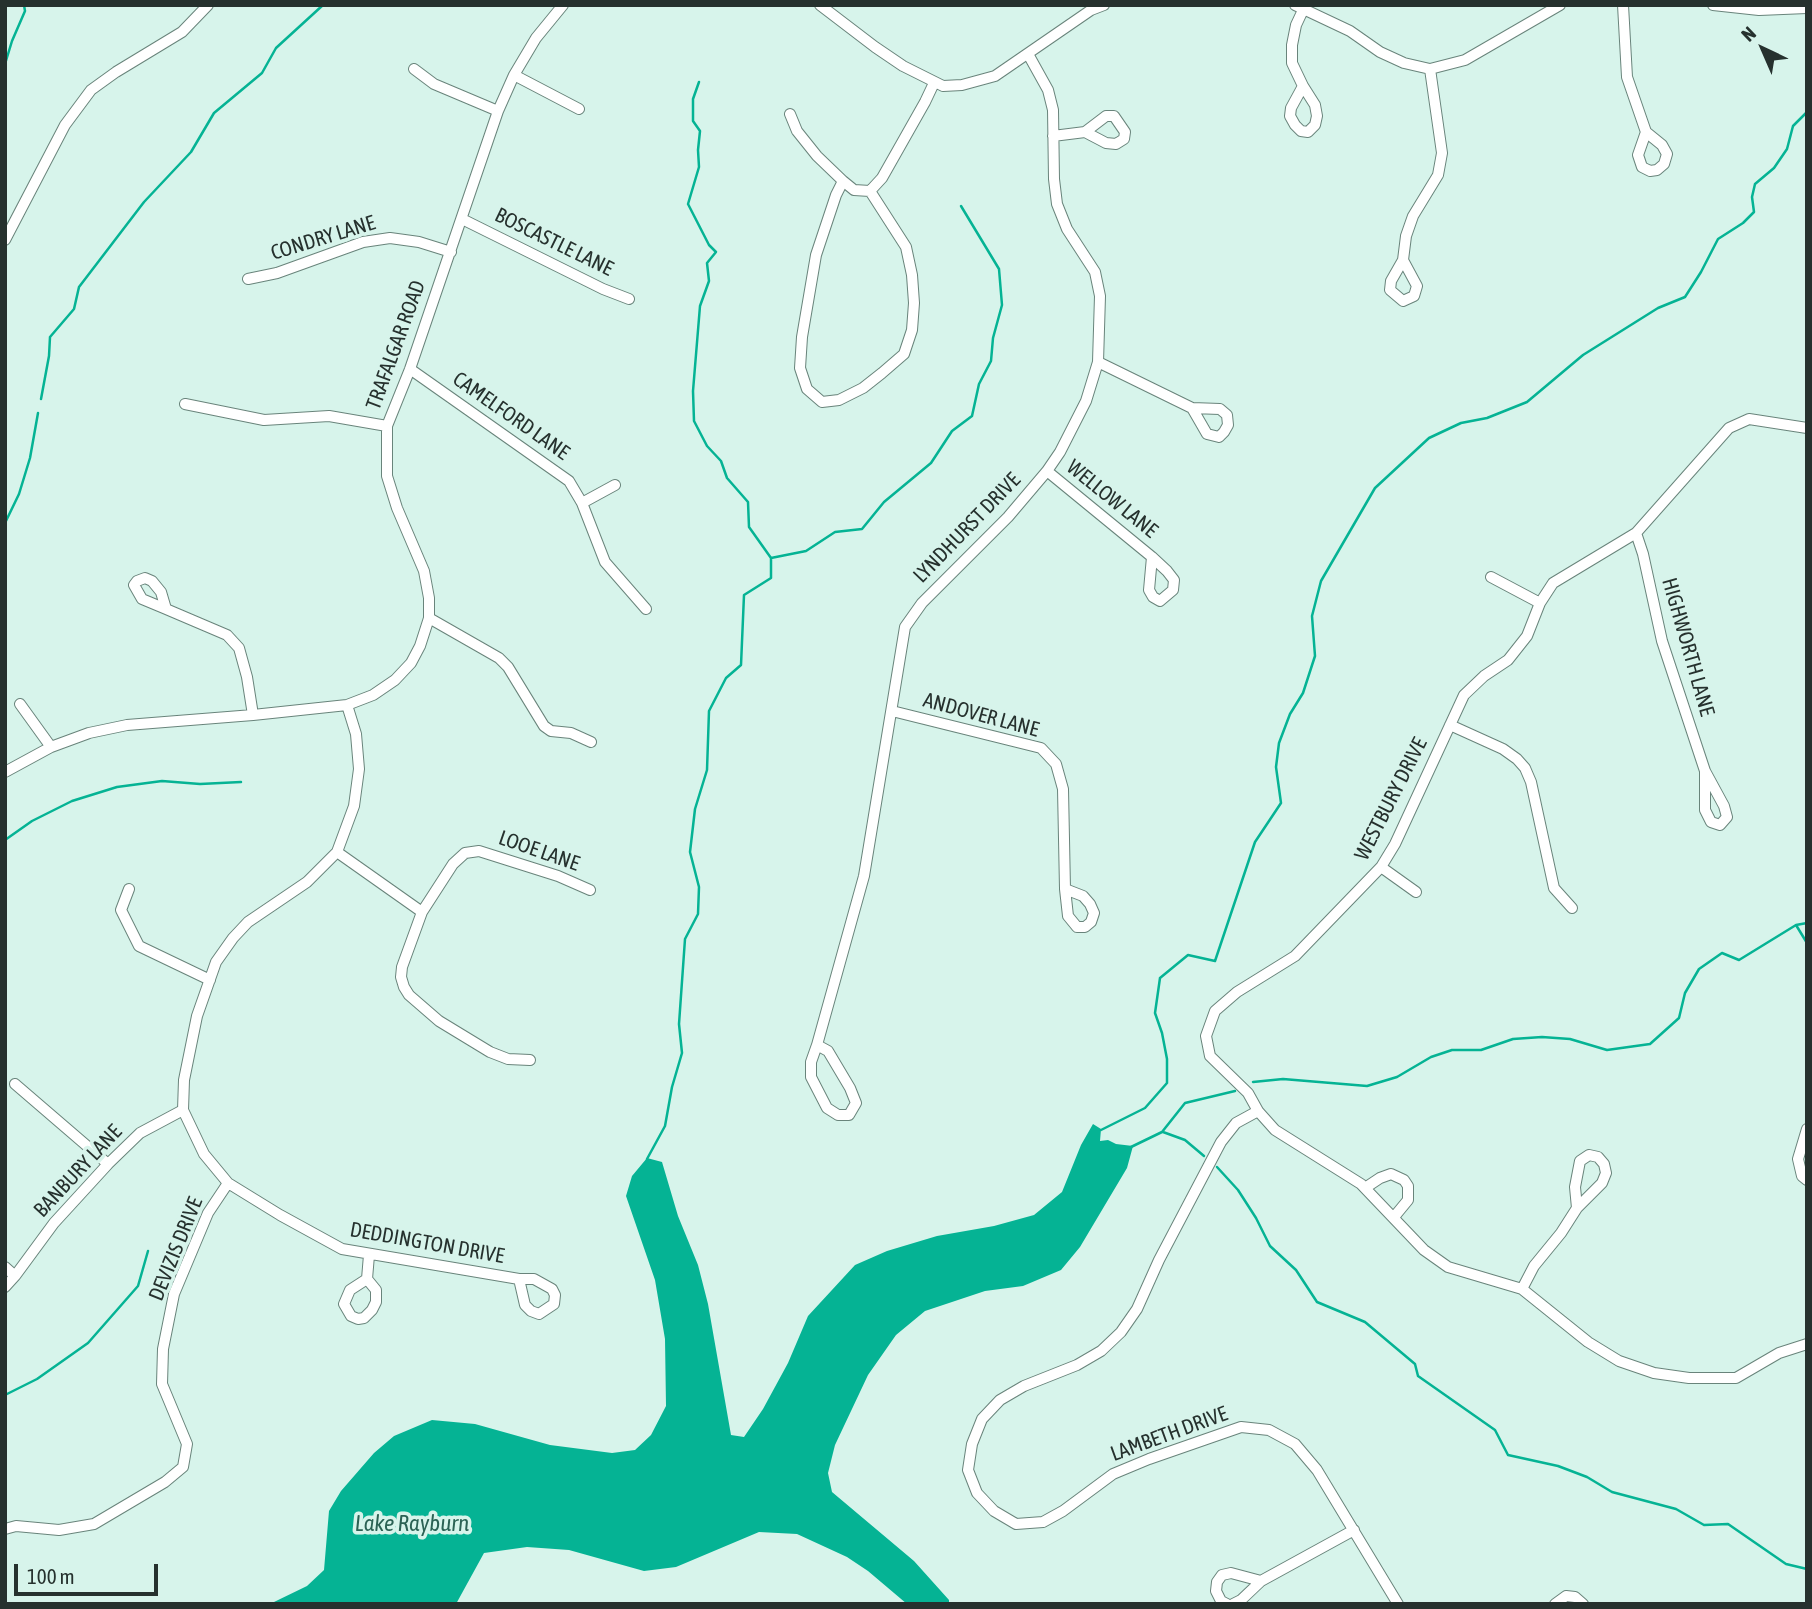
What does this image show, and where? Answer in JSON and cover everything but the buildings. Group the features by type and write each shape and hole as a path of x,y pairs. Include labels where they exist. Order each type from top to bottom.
{"street":[{"path":"5,240 65,125 91,90 182,32 208,5"},
{"name":"TRAFALGAR ROAD","path":"5,772 51,747 89,733 128,724 347,705 373,695 395,680 411,663 429,618 429,598 424,571 397,508 387,476 387,426 410,369 498,111 514,75 536,38 563,5"},
{"path":"820,5 875,47 943,86 962,85 995,76 1090,8 1104,5"},
{"path":"1303,86 1292,63 1292,45 1300,7 1350,31 1380,52 1404,64 1430,69 1465,60 1543,9 1560,5"},
{"path":"1623,5 1627,77 1646,132"},
{"path":"1713,5 1759,10 1807,8"},
{"name":"LYNDHURST DRIVE","path":"817,1045 828,1051 850,1088 856,1103 849,1115 838,1115 828,1108 811,1077 811,1062 864,876 905,627 922,603 1008,517 1048,471 1086,401 1098,362 1100,296 1096,272 1067,229 1058,204 1054,179 1053,110 1048,90 1028,54"},
{"path":"414,69 434,84 498,111"},
{"path":"1404,260 1406,236 1413,216 1438,175 1442,153 1430,69"},
{"path":"514,75 579,109"},
{"path":"870,191 882,178 926,102 934,83"},
{"path":"790,114 797,131 817,156 854,190 870,191"},
{"path":"1053,136 1085,131"},
{"path":"843,181 817,255 802,337 800,368 807,389 822,402 839,400 863,388 882,373 904,354 912,330 912,275 906,247 870,191"},
{"name":"BOSCASTLE LANE","path":"462,219 603,289 629,299"},
{"name":"CONDRY LANE","path":"248,279 277,273 363,242 390,238 419,242 451,252"},
{"path":"1098,362 1192,408"},
{"name":"CAMELFORD LANE","path":"410,369 569,481 582,503 605,562 646,609"},
{"path":"185,404 264,420 329,416 387,426"},
{"name":"WESTBURY DRIVE","path":"1807,428 1749,419 1729,428 1636,533 1553,583 1540,603 1527,636 1508,660 1484,676 1464,695 1395,844 1381,867 1295,956 1237,992 1216,1011 1206,1036 1210,1056 1248,1093 1258,1111 1275,1130 1365,1188 1424,1250 1448,1267 1522,1289 1588,1342 1619,1361 1654,1373 1689,1378 1736,1378 1780,1353 1807,1344"},
{"name":"WELLOW LANE","path":"1048,471 1152,557"},
{"path":"582,503 615,485"},
{"name":"HIGHWORTH LANE","path":"1636,533 1662,641 1705,771 1724,806 1727,817 1720,825 1710,822 1705,810 1705,771"},
{"path":"1491,578 1540,603"},
{"path":"166,609 227,635 239,648 253,715"},
{"path":"429,618 499,658 508,667 544,726 591,742"},
{"path":"20,704 51,747"},
{"name":"DEDDINGTON DRIVE","path":"347,705 356,734 359,769 354,806 337,852 307,882 248,922 216,962 197,1016 184,1080 183,1110 204,1154 228,1183 342,1249 519,1279"},
{"name":"ANDOVER LANE","path":"892,712 1041,748 1056,764 1063,789 1065,889"},
{"path":"1450,725 1503,749 1525,768 1531,782 1554,888 1572,908"},
{"name":"LOOE LANE","path":"422,912 453,864 458,858 471,852 479,851 558,876 590,890"},
{"path":"337,852 422,912 402,967 401,977 409,995 439,1021 469,1040 508,1059 530,1060"},
{"path":"1381,867 1416,892"},
{"path":"129,889 121,910 139,946 211,980"},
{"path":"15,1084 108,1164"},
{"name":"BANBURY LANE","path":"5,1287 54,1223 108,1164 140,1133 183,1110"},
{"name":"LAMBETH DRIVE","path":"1258,1111 1236,1123 1221,1142 1159,1260 1138,1309 1121,1332 1101,1351 1077,1365 1024,1386 1000,1400 982,1419 972,1444 968,1470 977,1493 994,1511 1016,1524 1042,1522 1063,1511 1113,1474 1149,1459 1241,1427 1269,1430 1295,1444 1310,1461 1398,1604"},
{"path":"1807,1129 1798,1159 1802,1176 1807,1180"},
{"path":"1522,1289 1534,1266 1577,1208 1602,1183 1606,1173 1604,1164 1598,1157 1589,1155 1580,1161 1575,1187 1577,1208"},
{"path":"1365,1188 1391,1174 1404,1180 1408,1186 1408,1200 1394,1217"},
{"name":"DEVIZIS DRIVE","path":"5,1529 16,1526 58,1530 94,1524 165,1482 183,1467 187,1444 162,1384 163,1349 174,1294 208,1213 228,1183"},
{"path":"367,1279 369,1255"},
{"path":"5,1267 15,1276"},
{"path":"1233,1604 1261,1581 1354,1530"},
{"path":"1227,1604 1221,1601 1216,1591 1217,1582 1222,1575 1231,1573 1261,1581"},
{"path":"1555,1604 1566,1596 1575,1597 1583,1604"}],"water":[{"name":"Lake Rayburn","path":"1093,1124 1101,1129 1100,1141 1108,1140 1133,1146 1127,1168 1080,1247 1061,1270 1023,1286 985,1291 925,1311 896,1335 868,1375 835,1445 828,1473 832,1492 914,1561 949,1600 949,1604 907,1604 847,1557 797,1534 759,1532 676,1567 644,1571 569,1550 527,1547 484,1553 456,1604 264,1604 307,1586 324,1570 329,1511 341,1491 374,1453 394,1436 432,1420 475,1424 550,1445 612,1453 635,1450 651,1435 666,1406 665,1339 655,1280 626,1196 632,1176 647,1158 662,1162 678,1216 698,1265 708,1304 731,1435 744,1437 788,1363 808,1316 855,1265 887,1251 937,1236 994,1226 1034,1215 1062,1192 1081,1145"}],"waterway":[{"path":"5,64 25,11 24,5"},
{"path":"41,399 50,337 74,309 79,287 144,202 191,152 214,113 262,73 276,48 323,5"},
{"path":"647,1159 665,1126 682,1053 679,1024 685,939 698,914 699,887 690,852 695,809 707,770 709,711 726,678 741,665 744,595 771,578 771,558 749,527 748,502 727,478 721,461 707,446 694,421 693,391 700,306 709,281 707,263 716,252 709,245 688,204 699,167 700,131 693,121 693,99 699,82"},
{"path":"1101,1130 1145,1108 1167,1083 1167,1059 1155,1013 1160,978 1188,955 1215,961 1255,842 1281,803 1276,767 1279,743 1290,714 1303,693 1315,656 1312,616 1321,581 1375,488 1429,438 1461,423 1487,418 1527,402 1583,355 1658,308 1685,297 1718,239 1743,223 1754,212 1752,197 1755,184 1774,168 1787,149 1793,126 1807,112"},
{"path":"771,558 806,551 835,532 862,529 884,502 931,463 952,431 972,416 979,384 991,361 993,338 1002,305 999,269 961,206"},
{"path":"5,523 19,494 30,458 38,413"},
{"path":"5,840 32,821 72,801 117,787 162,781 200,784 241,782"},
{"path":"1253,1082 1283,1079 1367,1086 1397,1077 1431,1057 1452,1050 1481,1050 1513,1039 1570,1039 1607,1050 1650,1044 1679,1018 1685,993 1699,969 1722,953 1739,960 1796,925 1807,923"},
{"path":"1796,925 1807,943"},
{"path":"1131,1147 1162,1132 1185,1103 1235,1091"},
{"path":"1163,1132 1185,1140 1204,1156"},
{"path":"1217,1167 1238,1190 1270,1246 1296,1270 1317,1302 1365,1322 1415,1364 1418,1376 1495,1430 1508,1455 1558,1466 1587,1477 1612,1492 1676,1509 1704,1525 1728,1524 1786,1564 1807,1569"},
{"path":"5,1395 37,1379 88,1343 138,1286 148,1251"}]}
